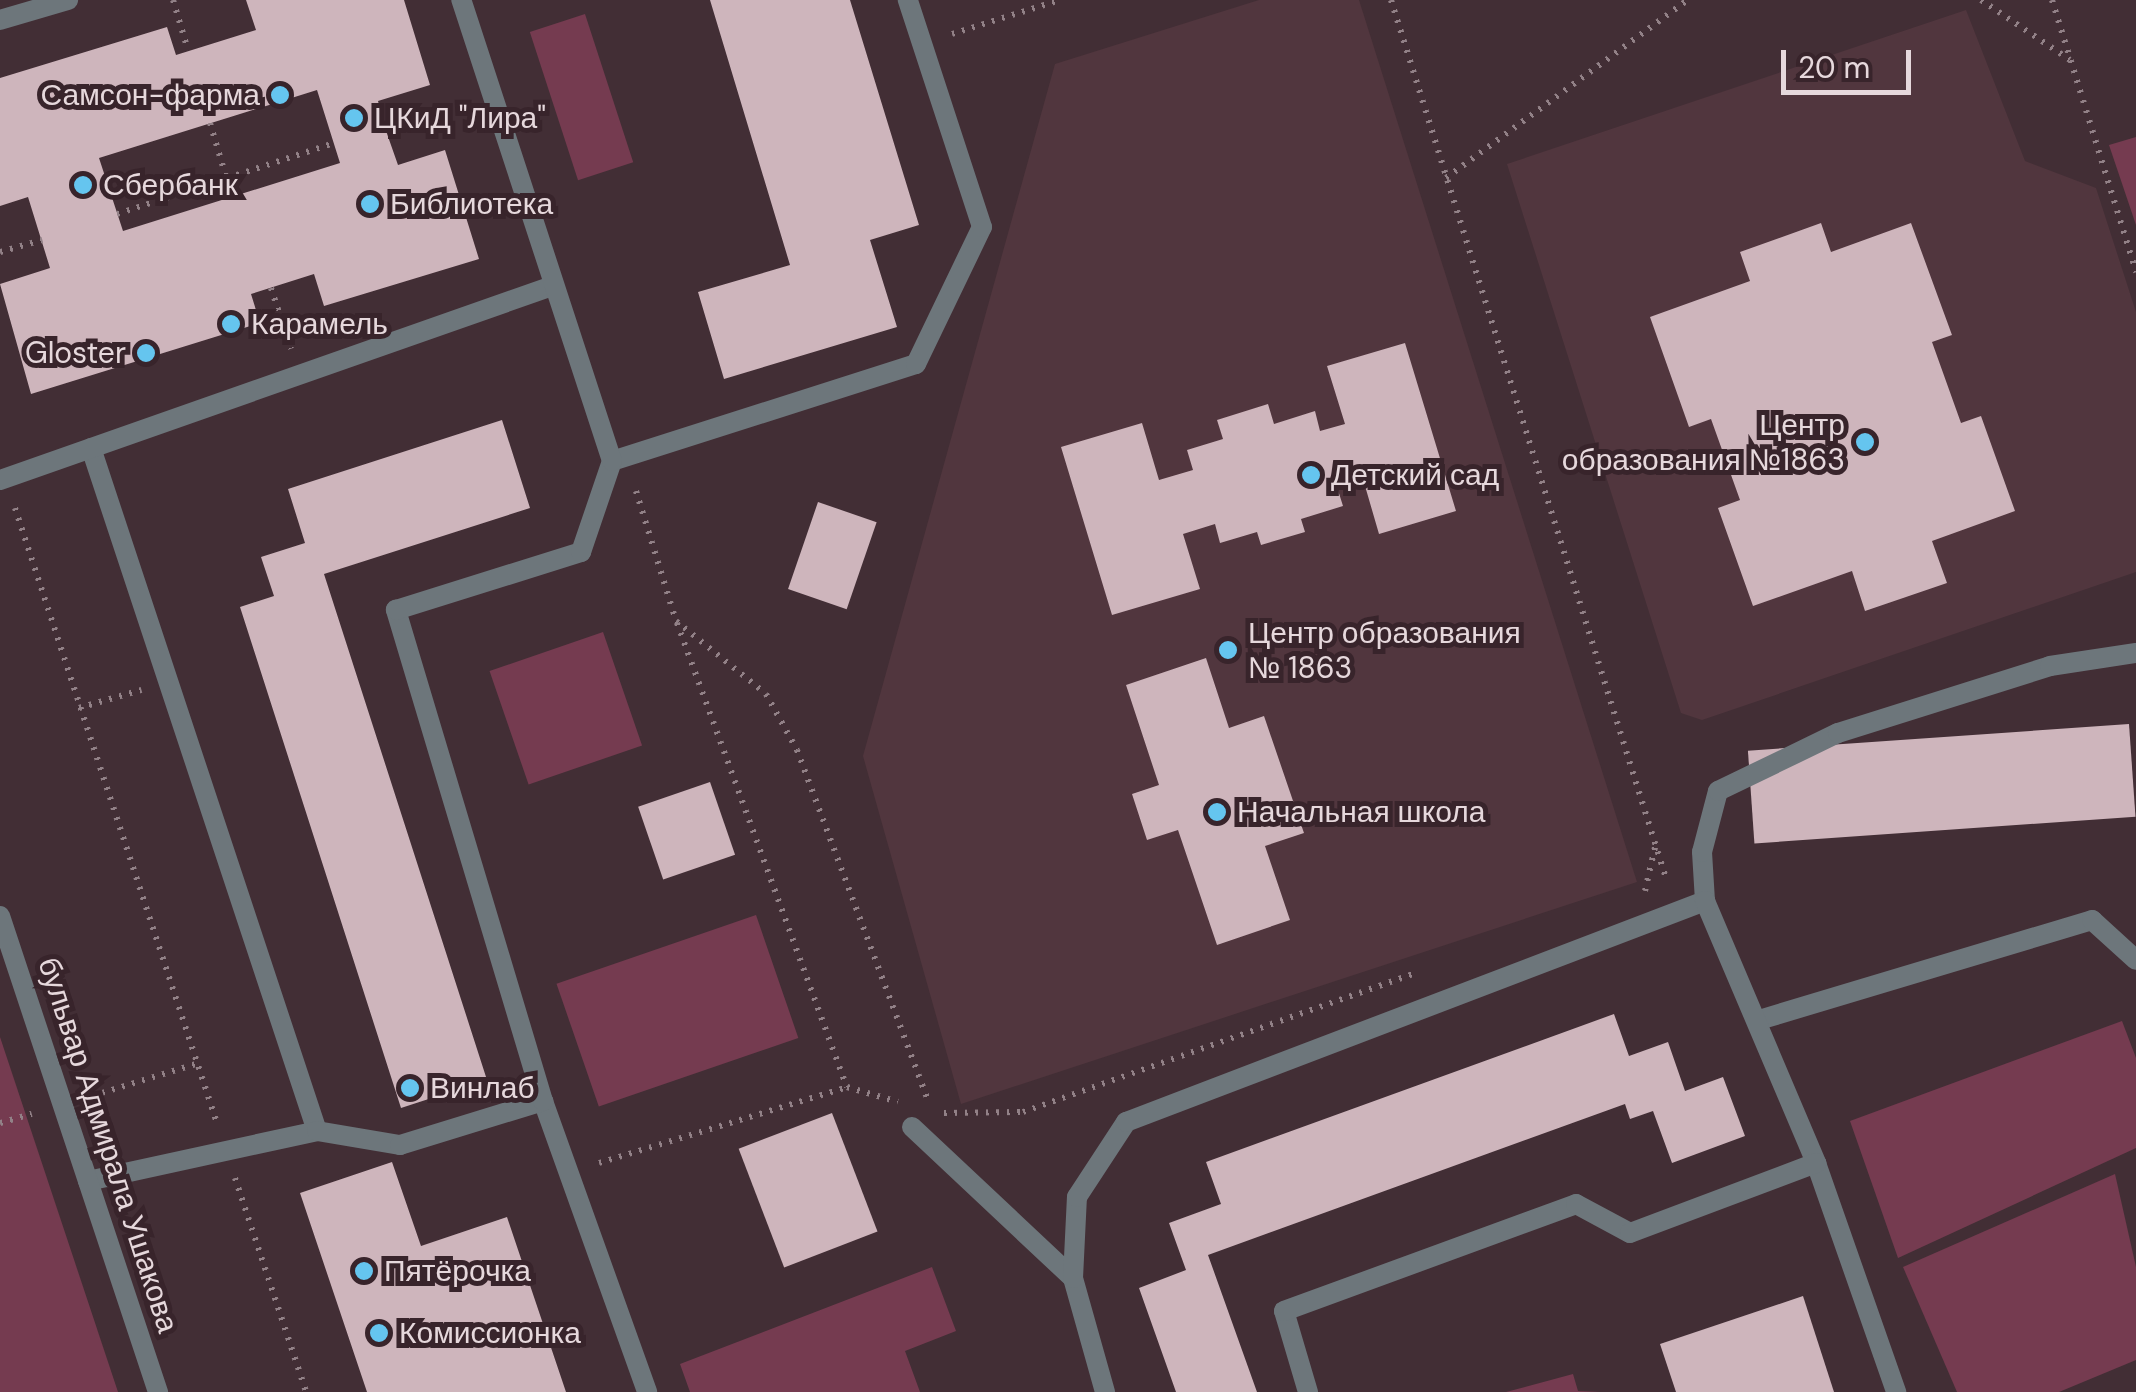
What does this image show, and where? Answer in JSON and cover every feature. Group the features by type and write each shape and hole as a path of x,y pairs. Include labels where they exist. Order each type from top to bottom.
{"street":[{"path":"0,20 68,0"},
{"path":"461,0 552,286 619,459 580,552 396,610 543,1102 647,1392"},
{"path":"619,459 916,364 982,227 908,0"},
{"path":"2,480 552,286"},
{"path":"92,448 316,1131"},
{"path":"1896,1392 1816,1163 1759,1020 1705,901 1702,852 1718,791 1838,733 2050,666 2136,652"},
{"path":"1105,1392 1073,1278 1076,1197 1126,1122 1705,901"},
{"name":"бульвар Адмирала Ушакова","path":"0,916 158,1392"},
{"path":"1759,1020 2092,920 2136,960"},
{"path":"88,1180 225,1147 316,1131 400,1145 543,1102"},
{"path":"912,1127 1073,1278"},
{"path":"1308,1392 1284,1311 1576,1204 1630,1233 1816,1163"}],"path":[{"path":"173,0 188,50"},
{"path":"922,43 1060,0"},
{"path":"1391,0 1677,912"},
{"path":"1446,178 1687,0"},
{"path":"1981,0 2070,60"},
{"path":"2052,0 2136,272"},
{"path":"386,128 492,99"},
{"path":"210,124 232,197"},
{"path":"117,214 334,143"},
{"path":"0,252 42,240"},
{"path":"270,288 300,375"},
{"path":"619,459 847,1087"},
{"path":"2,480 306,1392"},
{"path":"676,621 766,694 797,750 933,1113"},
{"path":"80,708 169,682"},
{"path":"1626,899 1645,892 1656,844"},
{"path":"569,1172 847,1087 933,1113 1023,1112 1418,972"},
{"path":"0,1123 196,1064"},
{"path":"912,1127 933,1113"}],"shaded area":[{"name":"Центр образования № 1863","path":"1259,0 1359,0 1637,882 961,1104 863,756 1055,64"},
{"name":"Центр образования №1863","path":"1966,10 2025,161 2096,188 2136,312 2136,572 1702,720 1681,713 1507,164"},
{"path":"585,14 633,162 578,180 530,32"},
{"path":"2136,137 2136,225 2109,145"},
{"path":"603,632 642,745 529,785 490,671"},
{"path":"756,915 798,1038 599,1107 556,984"},
{"path":"2122,1021 2136,1058 2136,1148 1898,1258 1850,1121"},
{"path":"0,1037 118,1392 0,1392"},
{"path":"2115,1174 2136,1267 2136,1360 2059,1392 1957,1392 1903,1267"},
{"path":"932,1267 956,1331 905,1351 920,1392 690,1392 680,1364"},
{"path":"1573,1374 1578,1391 1600,1392 1506,1392"}],"building":[{"path":"246,0 404,0 430,85 378,101 385,128 398,165 445,150 479,259 324,306 314,274 251,294 260,323 31,394 0,284 50,268 28,197 0,206 0,78 167,27 176,55 256,30","holes":["317,90 340,163 123,231 99,158"]},
{"path":"710,0 850,0 919,225 870,240 897,327 724,379 698,292 790,265"},
{"path":"1821,223 1831,252 1911,223 1952,335 1932,342 1961,423 1981,416 2015,511 1932,541 1947,583 1865,611 1852,571 1753,606 1718,508 1740,500 1711,419 1689,427 1650,317 1750,281 1740,252"},
{"name":"Детский сад","path":"1405,343 1456,511 1379,534 1363,479 1337,487 1343,506 1301,519 1305,532 1261,545 1257,532 1220,543 1215,524 1183,534 1200,589 1112,615 1061,447 1142,423 1159,480 1193,470 1187,450 1223,439 1217,420 1268,404 1274,424 1315,411 1320,431 1345,424 1327,366"},
{"path":"502,420 530,508 324,574 487,1080 401,1108 240,607 274,596 261,557 305,543 288,489"},
{"path":"818,502 877,522 847,609 788,589"},
{"name":"Начальная школа","path":"1206,658 1229,728 1264,716 1304,833 1265,846 1290,920 1217,945 1178,830 1147,840 1132,794 1159,785 1126,685"},
{"path":"2129,724 2135,817 1754,843 1748,751"},
{"path":"710,782 735,855 663,880 638,807"},
{"path":"1614,1014 1629,1056 1668,1042 1685,1091 1723,1077 1745,1136 1672,1163 1653,1111 1630,1119 1625,1104 1208,1255 1257,1392 1176,1392 1139,1288 1186,1270 1169,1223 1221,1204 1206,1162"},
{"path":"832,1113 878,1232 784,1267 739,1149"},
{"path":"392,1162 421,1246 507,1217 566,1392 367,1392 300,1193"},
{"path":"1803,1296 1834,1392 1676,1392 1660,1344"}],"place":[{"name":"Самсон-фарма","path":"280,95"},
{"name":"ЦКиД \"Лира\"","path":"354,118"},
{"name":"Сбербанк","path":"83,185"},
{"name":"Библиотека","path":"370,204"},
{"name":"Карамель","path":"231,324"},
{"name":"Gloster","path":"146,353"},
{"name":"Центр образования №1863","path":"1865,442"},
{"name":"Детский сад","path":"1311,475"},
{"name":"Центр образования № 1863","path":"1228,650"},
{"name":"Начальная школа","path":"1217,812"},
{"name":"Винлаб","path":"410,1088"},
{"name":"Пятёрочка","path":"364,1271"},
{"name":"Комиссионка","path":"379,1333"}]}
